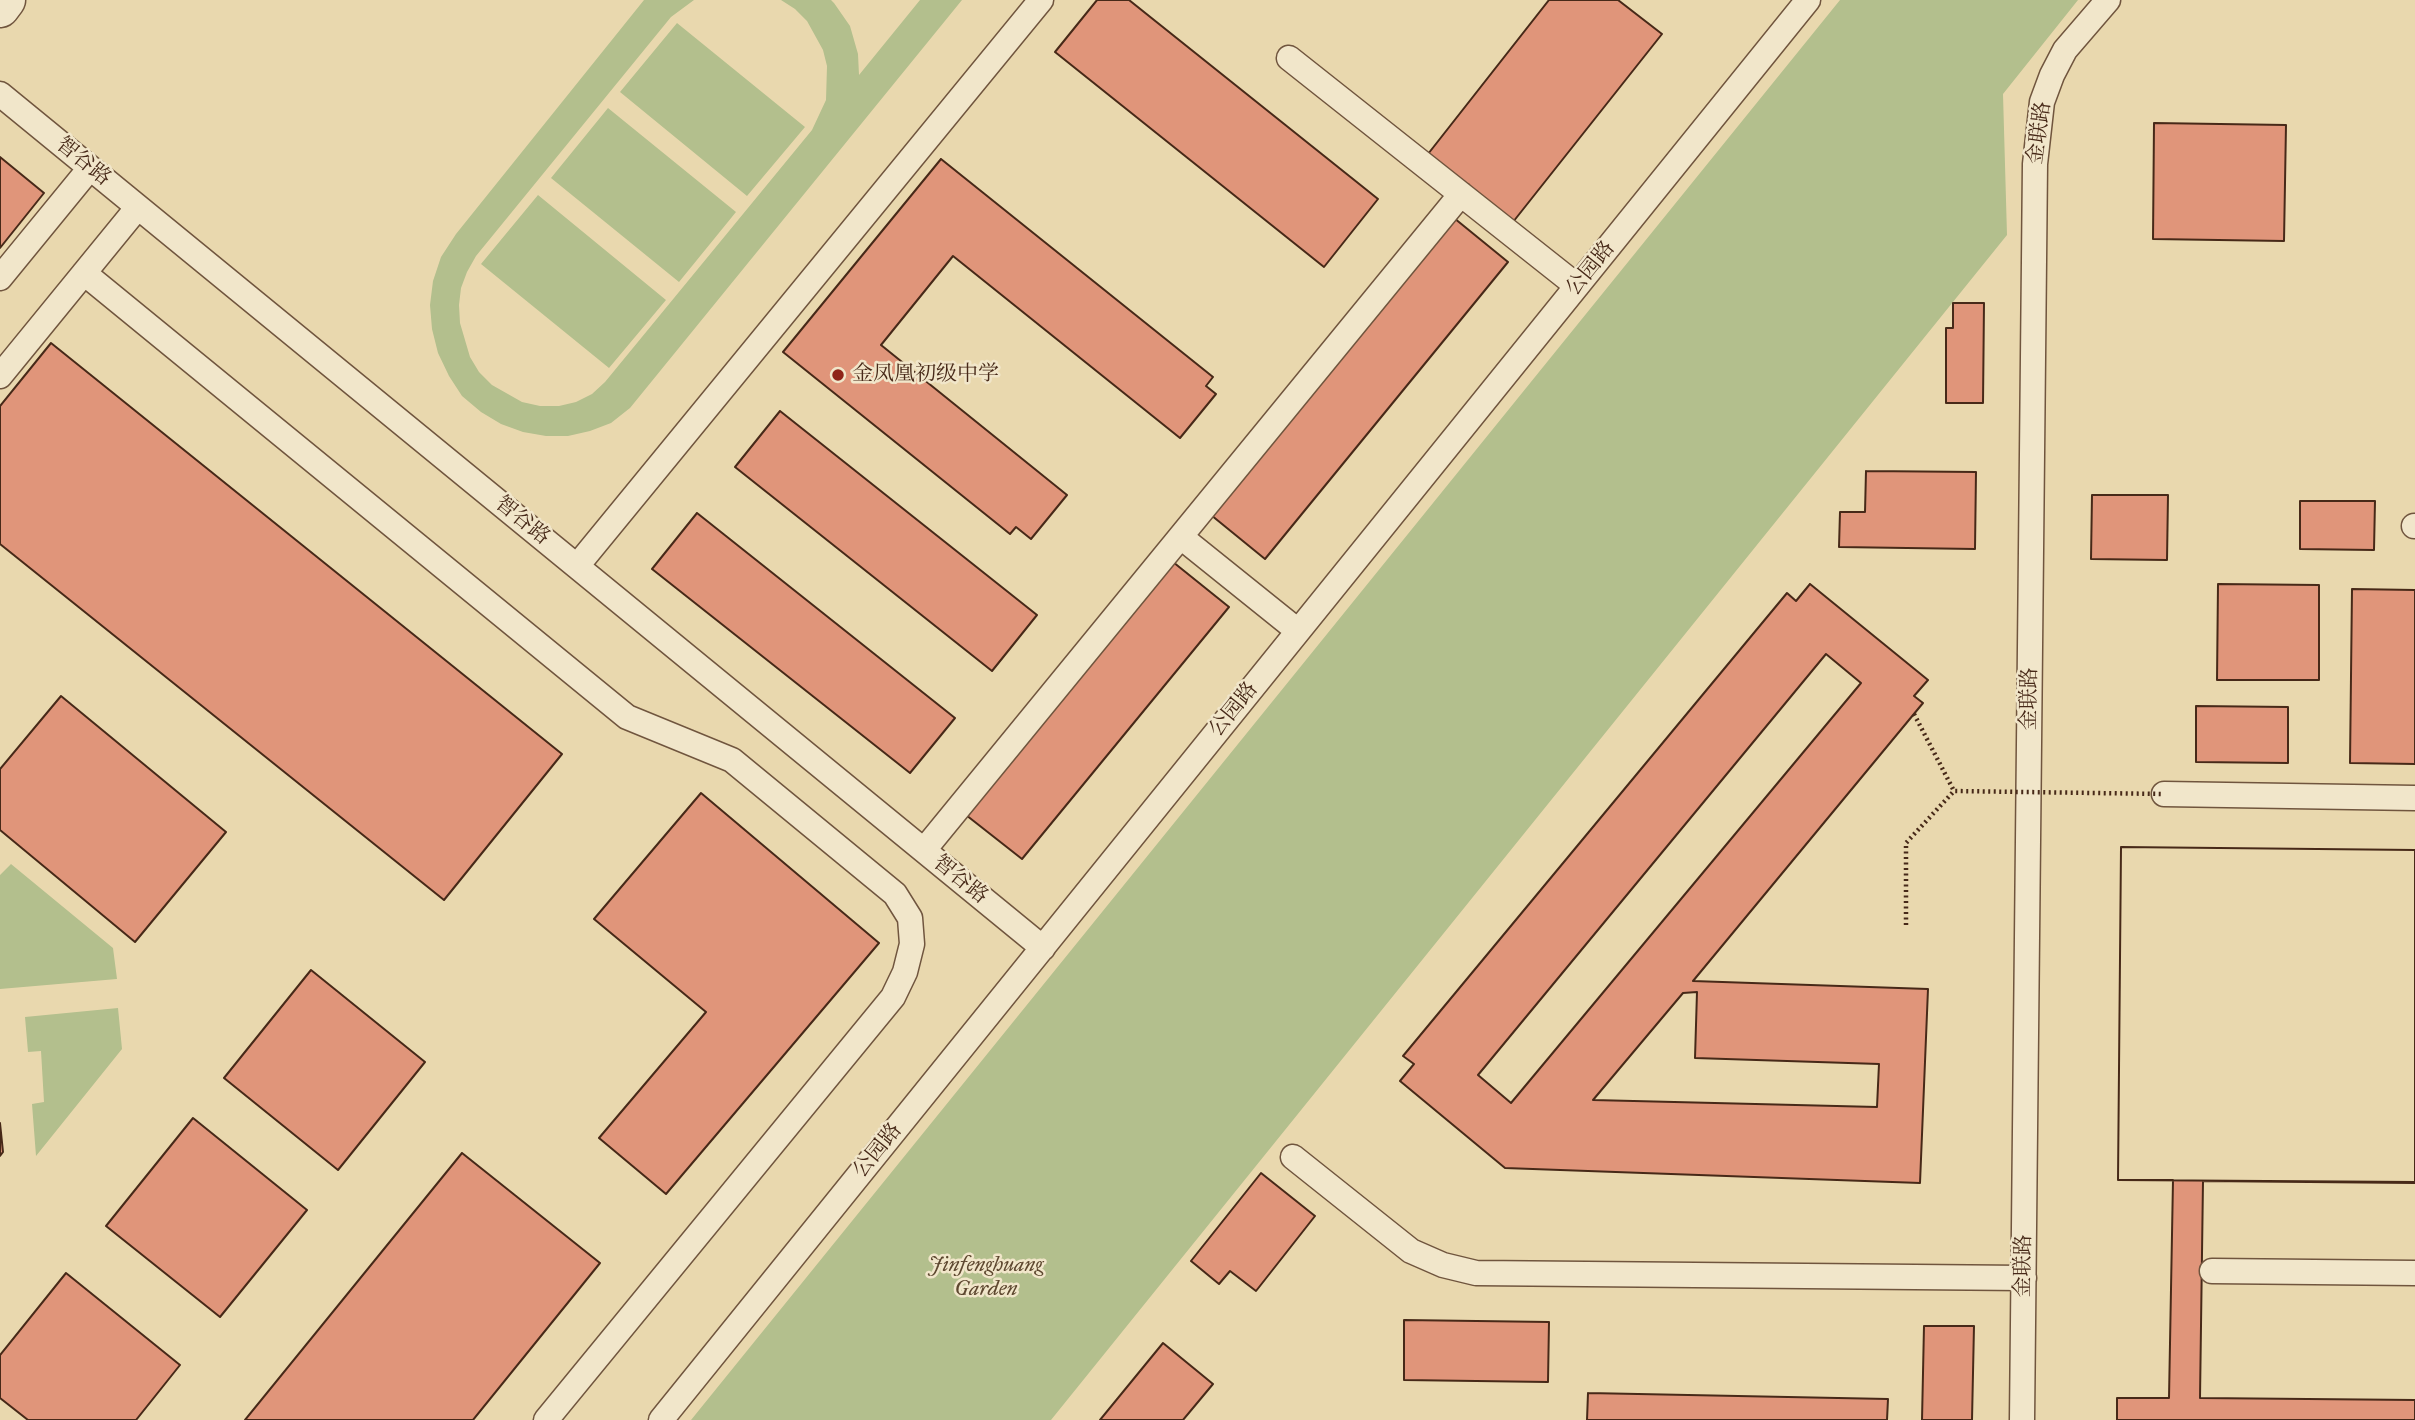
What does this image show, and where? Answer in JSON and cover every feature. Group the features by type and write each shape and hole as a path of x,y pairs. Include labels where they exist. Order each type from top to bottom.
{"street":[{"path":"0,8 6,0"}],"lane":[{"path":"577,566 1041,0"},
{"name":"公园路","path":"661,1420 1808,0"},
{"name":"金联路","path":"2022,1420 2035,153 2042,102 2052,75 2065,50 2108,0"},
{"path":"1289,58 1577,286"},
{"name":"智谷路","path":"0,94 1043,948"},
{"path":"0,278 90,168"},
{"path":"924,850 1461,194"},
{"path":"0,376 138,207"},
{"path":"84,273 627,717 732,760 895,894 910,918 912,944 905,972 893,997 546,1420"},
{"path":"1181,537 1298,631"},
{"path":"2164,794 2415,798"},
{"path":"1293,1157 1411,1251 1443,1265 1476,1273 2024,1278"},
{"path":"2212,1271 2415,1273"}],"path":[{"path":"1914,714 1954,791"},
{"path":"1906,925 1906,843 1954,791 2164,794"}],"green space":[{"path":"644,0 694,0 671,17 476,256 461,288 460,323 470,357 479,372 492,385 522,402 559,406 576,402 592,394 605,382 812,130 826,100 827,66 823,50 807,21 781,0 831,0 850,26 858,54 859,75 920,0 962,0 630,408 611,423 568,436 523,432 501,424 481,412 462,396 449,376 438,353 432,329 430,305 433,281 441,257 456,234"},
{"name":"Jinfenghuang Garden","path":"1840,0 2078,0 2003,94 2007,235 1051,1420 691,1420"},
{"path":"677,23 805,127 747,196 620,92"},
{"path":"608,108 736,212 679,282 551,178"},
{"path":"538,195 666,300 609,368 481,264"},
{"path":"11,864 113,948 117,979 0,989 0,875"},
{"path":"118,1008 122,1049 36,1156 32,1104 44,1102 41,1051 28,1052 25,1017"}],"building":[{"path":"1097,0 1129,0 1378,199 1324,267 1055,52"},
{"path":"1549,0 1618,0 1662,34 1513,222 1428,154"},
{"path":"2154,123 2286,125 2284,241 2153,239"},
{"path":"0,157 44,193 0,248"},
{"path":"941,159 1213,377 1206,386 1216,394 1180,438 953,256 881,345 1067,495 1031,539 1016,527 1010,534 783,352"},
{"path":"1454,218 1508,262 1265,559 1211,515"},
{"path":"1953,303 1984,303 1983,403 1946,403 1946,328 1953,328"},
{"path":"51,343 562,754 444,900 0,544 0,406"},
{"path":"780,411 1037,615 992,671 735,467"},
{"path":"1866,471 1976,472 1975,549 1839,547 1840,512 1865,512"},
{"path":"2092,495 2168,495 2167,560 2091,559"},
{"path":"2300,501 2375,501 2374,550 2300,549"},
{"path":"697,513 955,718 910,773 652,569"},
{"path":"1173,562 1229,607 1022,859 966,815"},
{"path":"1810,584 1928,680 1914,696 1923,703 1693,981 1928,989 1920,1183 1505,1168 1400,1081 1414,1064 1403,1056 1787,593 1796,601","holes":["1826,654 1861,683 1511,1103 1478,1075","1697,992 1695,1058 1879,1064 1877,1107 1593,1100 1683,993"]},
{"path":"2218,584 2319,585 2319,680 2217,680"},
{"path":"2352,589 2415,590 2415,764 2350,763"},
{"path":"61,696 226,832 135,942 0,830 0,769"},
{"path":"2196,706 2288,707 2288,763 2196,762"},
{"path":"701,793 879,943 666,1194 599,1138 706,1012 594,919"},
{"path":"2121,847 2415,850 2415,1183 2203,1181 2200,1398 2415,1400 2415,1420 2117,1420 2117,1398 2169,1398 2173,1180 2118,1180"},
{"path":"2121,847 2415,850 2415,1182 2118,1180"},
{"path":"311,970 425,1062 338,1170 224,1078"},
{"path":"193,1118 307,1210 220,1317 106,1226"},
{"path":"0,1123 3,1152 0,1156"},
{"path":"462,1153 600,1263 473,1420 245,1420"},
{"path":"1261,1173 1315,1216 1256,1291 1230,1271 1219,1284 1191,1261"},
{"path":"66,1273 180,1365 136,1420 28,1420 0,1398 0,1355"},
{"path":"1404,1320 1549,1322 1548,1382 1404,1380"},
{"path":"1924,1326 1974,1326 1972,1420 1922,1420"},
{"path":"1163,1343 1213,1384 1183,1420 1100,1420"},
{"path":"1588,1393 1888,1399 1887,1420 1587,1420"}],"place":[{"name":"金凤凰初级中学","path":"838,375"}]}
